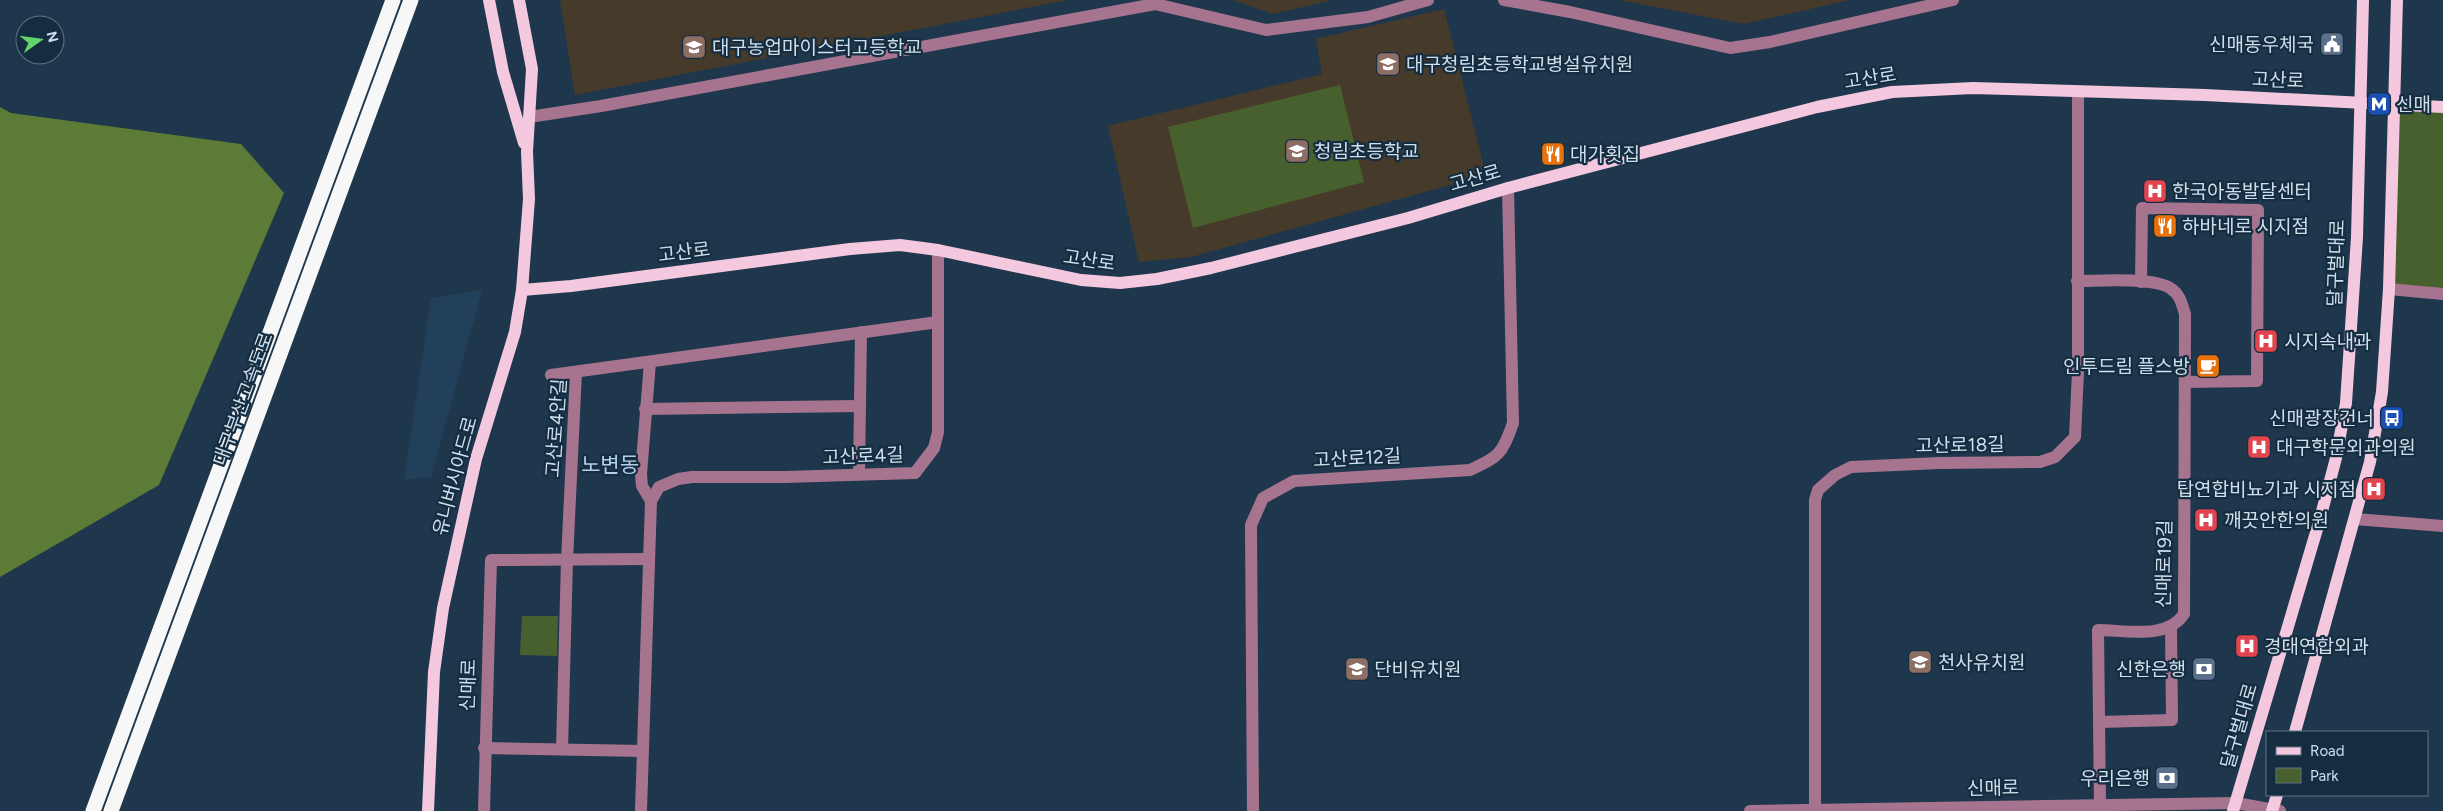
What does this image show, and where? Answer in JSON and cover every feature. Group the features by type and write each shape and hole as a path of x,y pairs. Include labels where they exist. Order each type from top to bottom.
{"highway":[{"name":"대구부산고속도로","path":"93,811 393,0"},
{"name":"대구부산고속도로","path":"112,810 312,273 411,0"}],"main road":[{"name":"유니버시아드로","path":"489,0 503,72 527,152"},
{"name":"유니버시아드로","path":"428,811 434,672 443,608 476,460 515,332 522,290 529,199 527,152 532,69 519,0"},
{"name":"달구벌대로","path":"2234,807 2320,519 2338,447 2346,403 2357,237 2363,0"},
{"path":"2294,731 2370,462 2382,392 2389,289 2397,0"},
{"name":"고산로","path":"522,290 570,286 879,246 900,245 938,250 1082,280 1129,282 1211,268 1408,218 1508,188 1816,107 1892,92 1973,88 2359,102 2443,107"},
{"path":"2275,810 2277,796"}],"street":[{"path":"529,117 611,104 1155,4 1266,30 1368,17 1428,0"},
{"path":"1504,0 1570,12 1730,48 1770,42 1953,0"},
{"name":"고산로18길","path":"1815,810 1815,500 1818,490 1835,475 1851,467 1939,463 2040,462 2055,456 2067,447 2075,437 2078,92"},
{"name":"고산로12길","path":"1253,811 1251,525 1259,505 1263,498 1294,481 1470,470 1492,460 1506,445 1514,423 1508,188"},
{"path":"2141,282 2142,208 2258,210 2257,381 2185,382"},
{"name":"고산로4길","path":"651,502 659,487 678,479 915,473 934,448 938,432 938,250"},
{"name":"신매로19길","path":"2077,281 2157,282 2171,288 2180,298 2185,314 2184,614 2179,622 2171,628 2148,631 2098,630 2100,806"},
{"path":"2389,289 2443,294"},
{"name":"고산로4안길","path":"562,749 567,560 576,372 938,322"},
{"path":"859,474 861,332"},
{"path":"641,811 651,502 642,486 641,474 650,362"},
{"path":"551,375 576,372"},
{"path":"645,410 860,406"},
{"path":"2355,519 2443,526"},
{"path":"567,560 648,559"},
{"name":"신매로","path":"484,811 484,748 491,560 567,560"},
{"path":"2099,722 2172,720 2171,628"},
{"path":"484,748 642,750"},
{"name":"신매로","path":"1750,811 2100,806 2234,807 2275,810"}],"shaded area":[{"name":"대구농업마이스터고등학교","path":"560,0 1068,0 575,95"},
{"path":"1233,0 1333,0 1273,14"},
{"path":"1619,0 1850,0 1744,24"},
{"name":"청림초등학교","path":"1444,9 1486,175 1191,257 1139,262 1108,126 1322,74 1316,39"},
{"path":"482,290 431,477 404,480 431,298"}],"green space":[{"path":"1340,85 1364,182 1193,228 1168,127"},
{"path":"2393,104 2443,107 2443,294 2389,289"},
{"path":"0,107 11,113 241,144 284,193 159,485 0,577"},
{"path":"522,616 558,616 557,656 520,655"}],"place":[{"name":"신매동우체국","path":"2332,44"},
{"name":"대구농업마이스터고등학교","path":"694,47"},
{"name":"대구청림초등학교병설유치원","path":"1388,64"},
{"name":"신매","path":"2379,104"},
{"name":"청림초등학교","path":"1297,151"},
{"name":"대가횟집","path":"1553,154"},
{"name":"한국아동발달센터","path":"2155,191"},
{"name":"하바네로 시지점","path":"2165,226"},
{"name":"시지속내과","path":"2266,341"},
{"name":"인투드림 플스방","path":"2208,366"},
{"name":"신매광장건너","path":"2392,418"},
{"name":"대구학문외과의원","path":"2259,447"},
{"name":"탑연합비뇨기과 시지점","path":"2374,489"},
{"name":"깨끗안한의원","path":"2206,520"},
{"name":"경대연합외과","path":"2247,646"},
{"name":"천사유치원","path":"1920,662"},
{"name":"단비유치원","path":"1357,669"},
{"name":"신한은행","path":"2204,669"},
{"name":"우리은행","path":"2167,778"}],"district":[{"name":"노변동","path":"610,464"}]}
